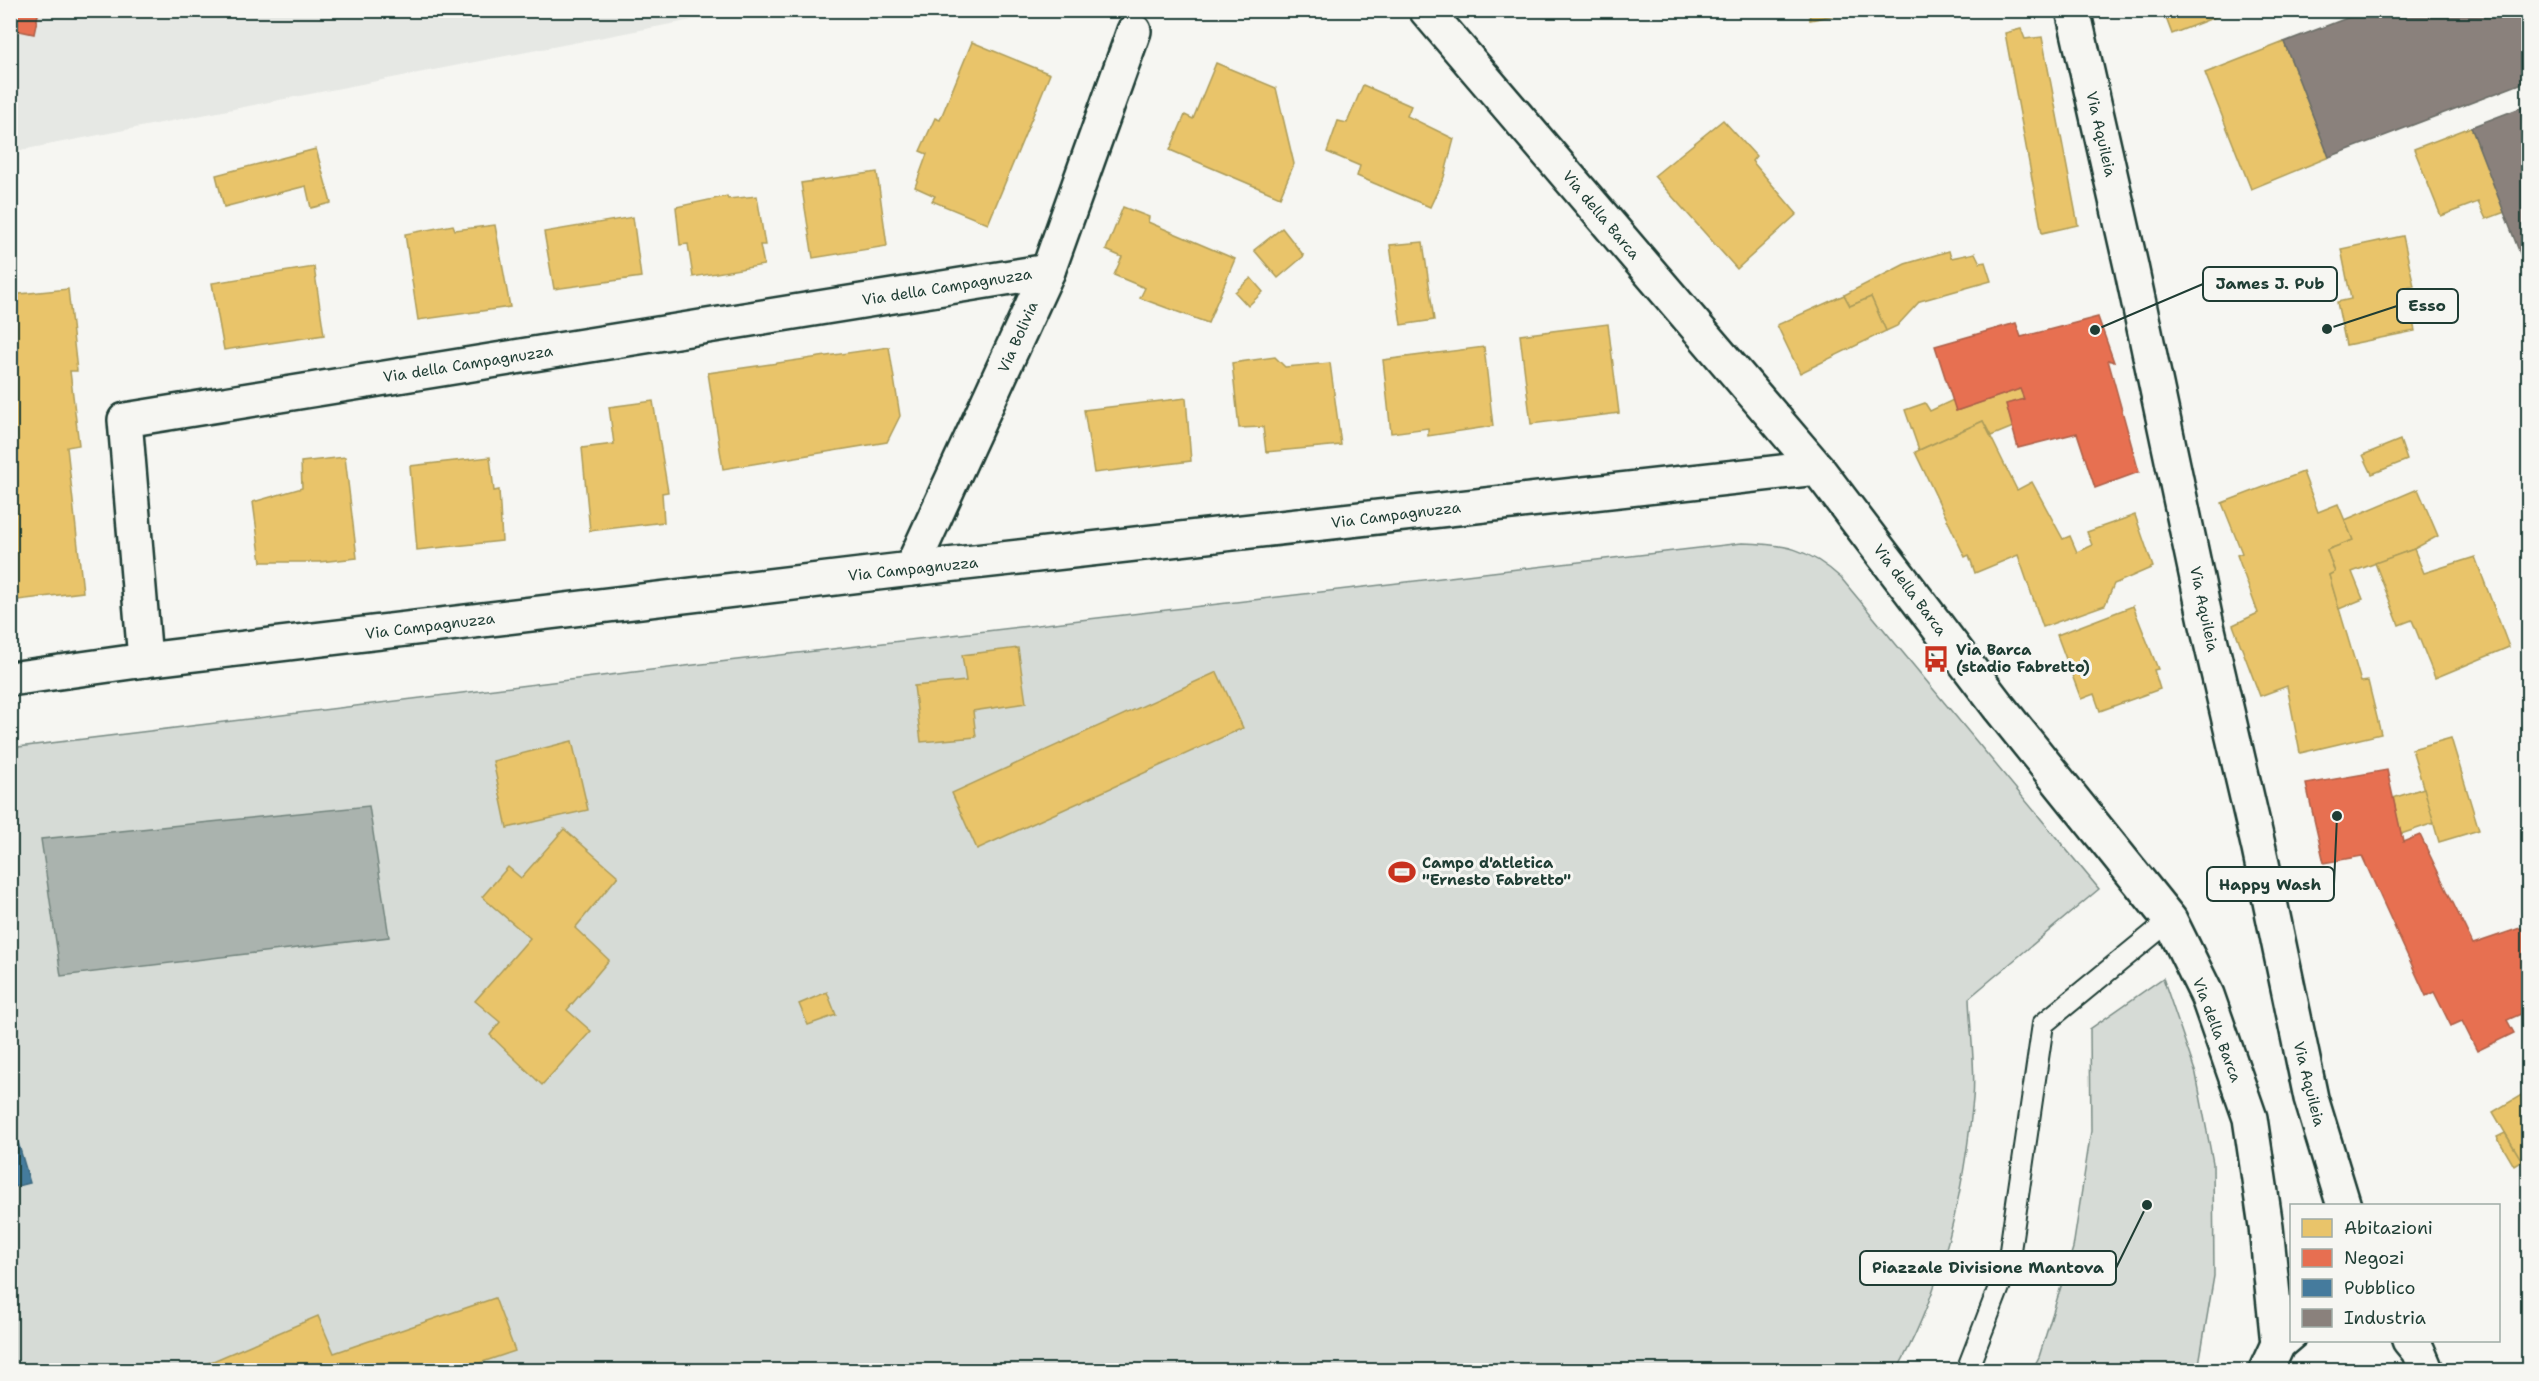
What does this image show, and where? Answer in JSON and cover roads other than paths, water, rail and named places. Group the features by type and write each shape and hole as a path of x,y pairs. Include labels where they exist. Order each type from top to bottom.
{"street":[{"name":"Via della Barca","path":"1426,10 1817,468 1998,705 2170,920 2207,995 2250,1118 2266,1227 2278,1349"},
{"name":"Via Aquileia","path":"2073,10 2259,849 2311,1098 2343,1204"},
{"name":"Via Bolivia","path":"911,569 1048,271 1134,31"},
{"name":"Via della Campagnuzza","path":"145,660 125,420 1048,271"},
{"name":"Via Campagnuzza","path":"10,679 145,660 911,569 1817,468"},
{"path":"2410,1342 2418,1351 2426,1371"}],"lane":[{"path":"1967,1371 2008,1264 2043,1024 2170,920"}],"place":[{"name":"Esso","path":"2327,329"},
{"name":"James J. Pub","path":"2095,330"},
{"name":"Via Barca (stadio Fabretto)","path":"1936,659"},
{"name":"Happy Wash","path":"2337,816"},
{"name":"Campo d'atletica \"Ernesto Fabretto\"","path":"1402,872"},
{"name":"Piazzale Divisione Mantova","path":"2147,1205"}]}
